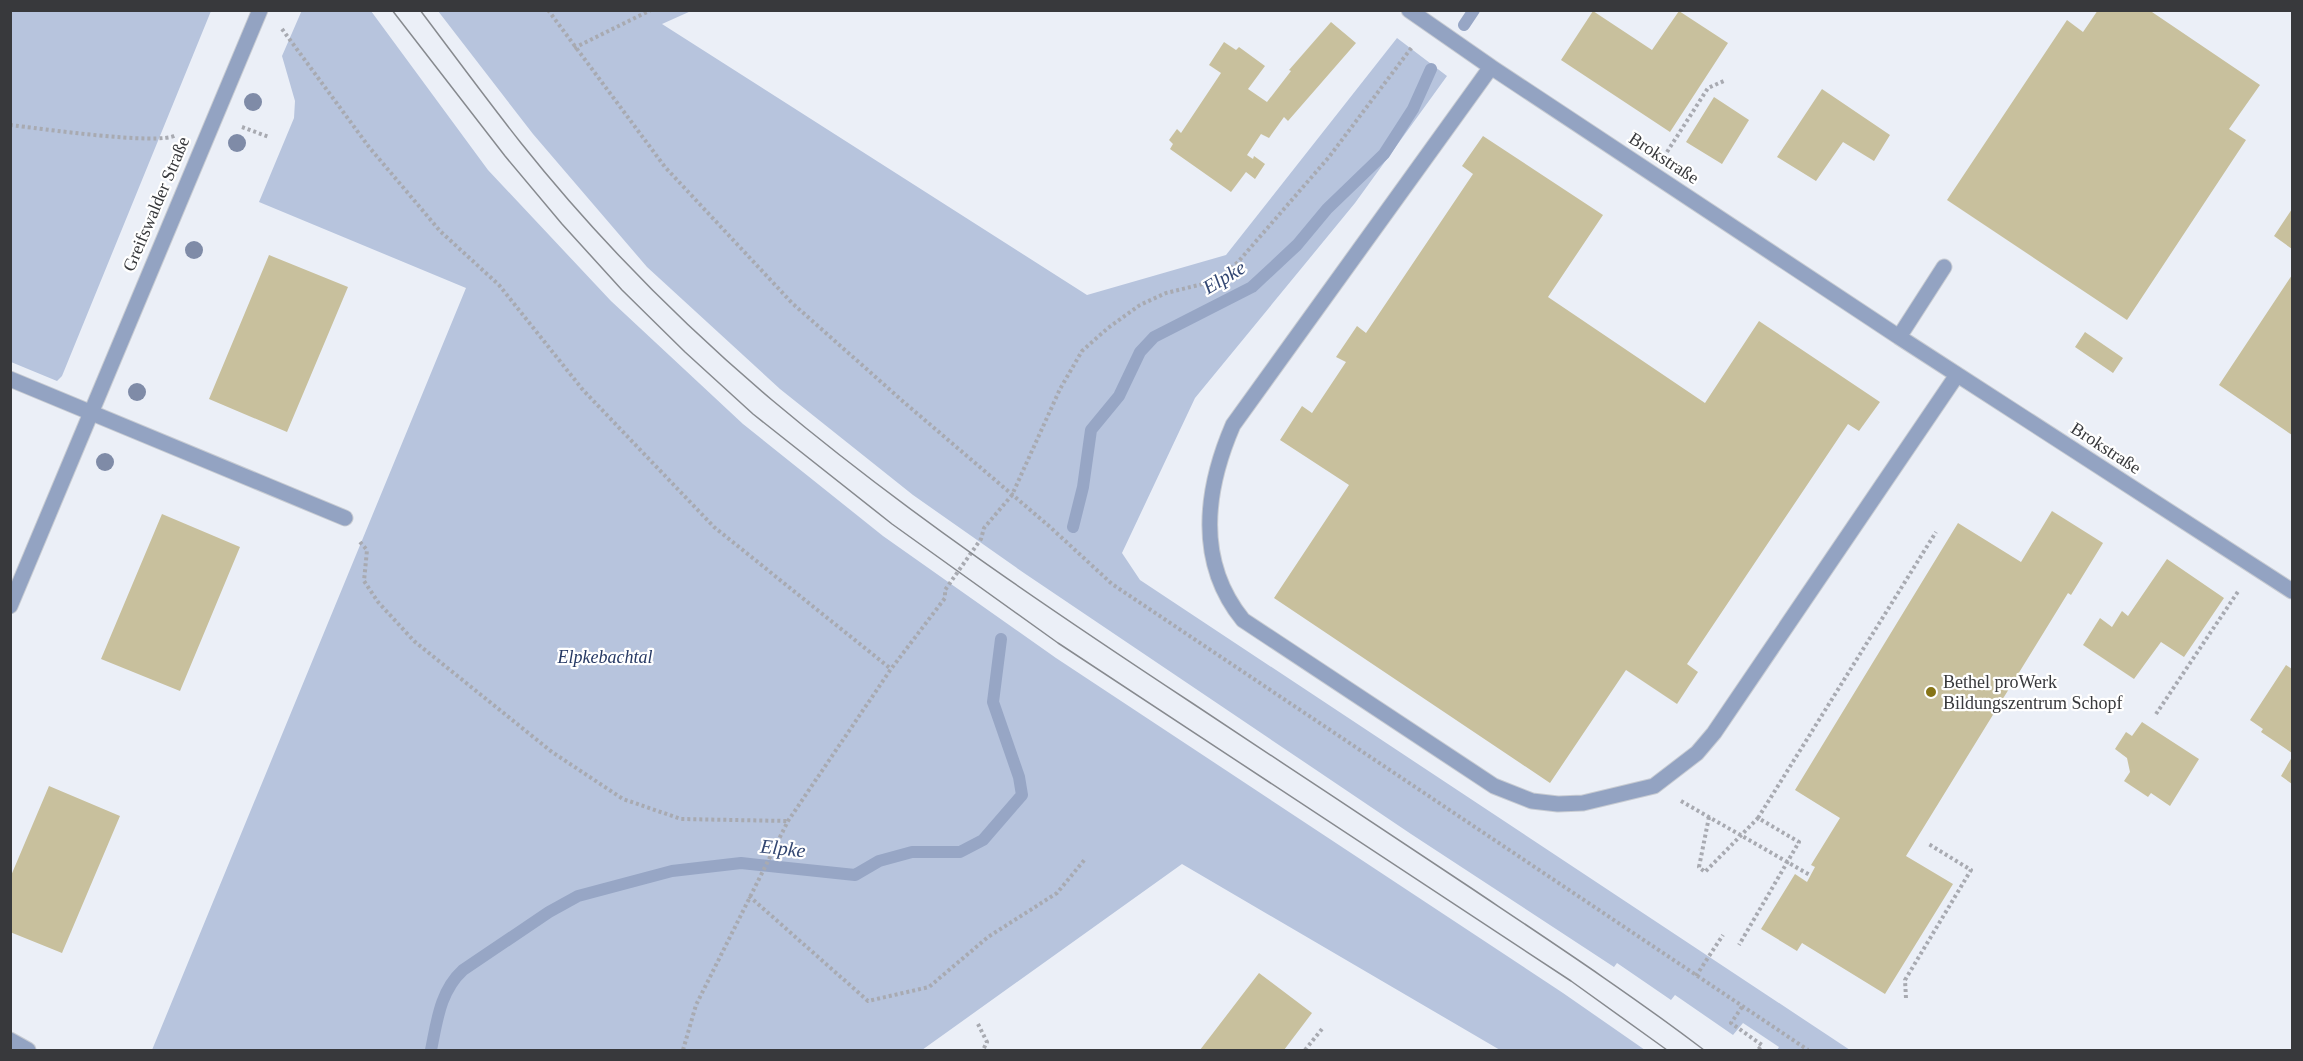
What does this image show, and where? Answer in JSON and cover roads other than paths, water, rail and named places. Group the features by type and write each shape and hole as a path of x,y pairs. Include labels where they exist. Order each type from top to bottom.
{"street":[{"name":"Greifswalder Straße","path":"10,606 260,10"},
{"name":"Brokstraße","path":"1409,10 1491,68 1899,337 2292,591"},
{"path":"1491,68 1233,425 1217,471 1210,527 1212,558 1221,586 1243,620 1494,786 1532,801 1558,804 1583,803 1654,786 1697,753 1714,733 1957,375"},
{"path":"1899,337 1944,267"},
{"path":"10,379 345,518"},
{"path":"10,1040 28,1050"}],"waterway":[{"name":"Elpke","path":"1464,25 1474,10"},
{"name":"Elpke","path":"1073,527 1083,487 1091,430 1119,396 1140,352 1154,337 1252,287 1297,245 1327,209 1384,154 1413,109 1431,69"},
{"name":"Elpke","path":"431,1050 444,997 455,978 463,970 549,912 578,896 672,871 741,863 855,875 879,861 912,852 960,852 983,840 1022,795 1019,777 993,702 1001,639"}],"tram line":[{"path":"392,10 505,156 562,224 622,290 753,414 892,524 1058,643 1571,981 1667,1050"},
{"path":"420,10 521,143 609,245 705,341 822,441 925,520 1031,595 1560,948 1704,1050"}],"place":[{"name":"Bethel proWerk Bildungszentrum Schopf","path":"1931,692"}],"park label":[{"name":"Elpkebachtal","path":"605,657"}]}
